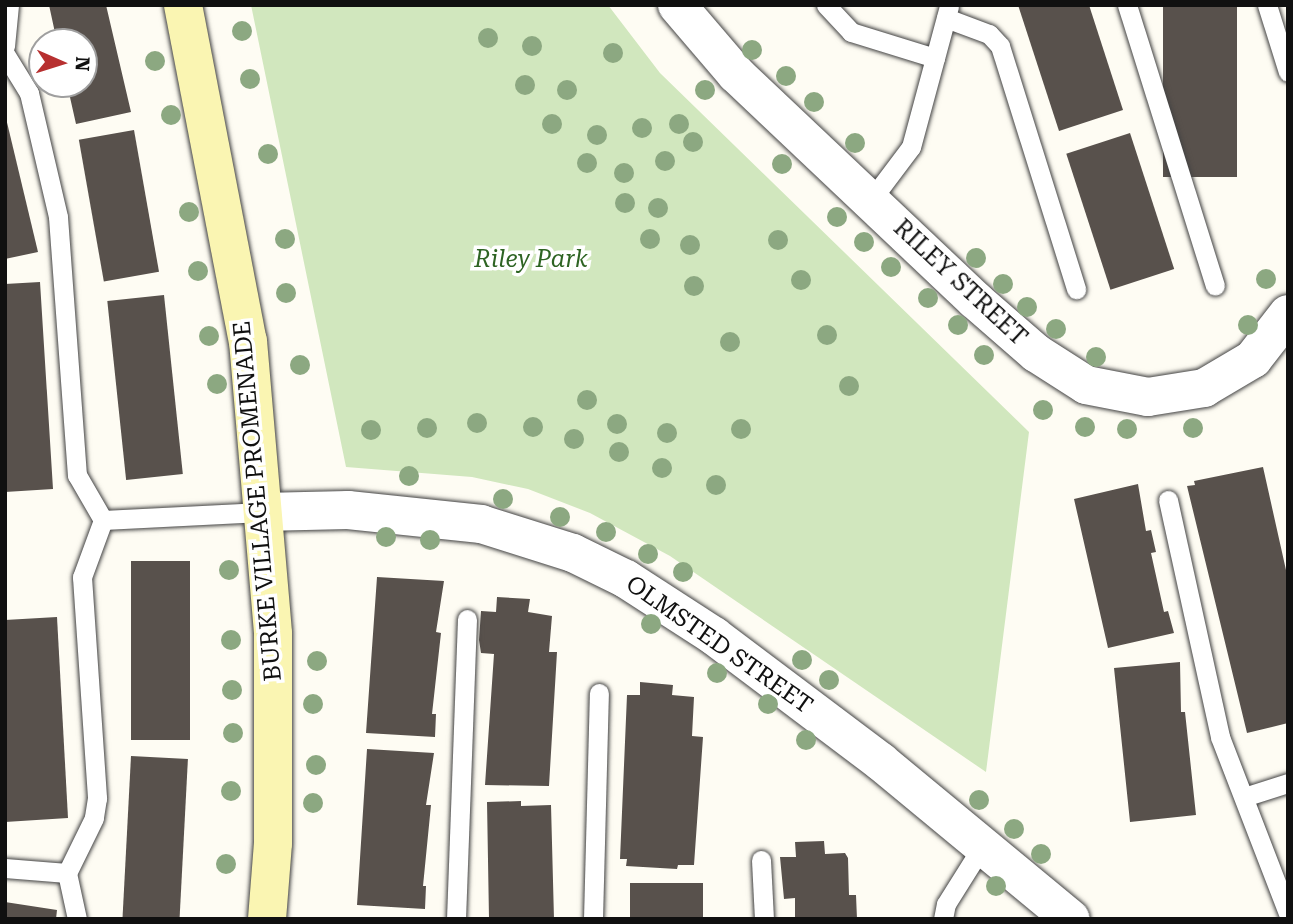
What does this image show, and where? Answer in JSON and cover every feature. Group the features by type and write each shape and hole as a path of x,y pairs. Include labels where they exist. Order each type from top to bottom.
{"street":[{"name":"BURKE VILLAGE PROMENADE","path":"183,5 248,341 273,634 273,843 267,919"},
{"name":"RILEY STREET","path":"677,5 726,65 1036,353 1072,378 1105,392 1148,397 1203,388 1253,359 1288,314"},
{"name":"OLMSTED STREET","path":"262,512 348,510 440,517 516,533 573,553 626,579 714,636 983,845 1071,919"}],"lane":[{"path":"5,46 9,5"},
{"path":"827,5 840,24 858,35 935,58"},
{"path":"1127,5 1215,285"},
{"path":"1267,5 1288,72"},
{"path":"871,200 911,147 947,11 989,34 1000,46 1076,289"},
{"path":"5,54 29,93 58,216 77,475 103,520"},
{"path":"1168,500 1220,737 1288,913"},
{"path":"103,520 262,512"},
{"path":"77,919 67,873 94,818 97,798 82,577 103,520"},
{"path":"456,919 467,619"},
{"path":"593,919 599,693"},
{"path":"1244,797 1288,783"},
{"path":"943,919 946,904 983,845"},
{"path":"761,860 764,919"},
{"path":"5,868 67,873"}],"green space":[{"name":"Riley Park","path":"251,5 608,5 660,73 1029,432 986,772 670,556 590,513 528,489 472,477 346,467"}],"building":[{"path":"49,5 106,5 131,112 76,124 70,98 98,98 98,28 54,28"},
{"path":"1018,5 1089,5 1123,110 1059,131"},
{"path":"1163,5 1237,5 1237,177 1163,177"},
{"path":"5,114 38,252 5,259"},
{"path":"134,130 159,272 104,282 79,140"},
{"path":"1130,133 1174,269 1110,290 1066,154"},
{"path":"40,282 53,489 5,492 5,284"},
{"path":"164,295 183,474 126,480 107,301"},
{"path":"1263,467 1288,579 1288,723 1247,733 1187,486 1195,485 1194,481"},
{"path":"1138,484 1146,531 1151,530 1156,552 1151,553 1164,612 1168,611 1174,633 1108,648 1074,499"},
{"path":"131,561 190,561 190,740 131,740"},
{"path":"377,577 444,581 436,632 441,633 432,714 436,714 435,737 366,733"},
{"path":"497,597 530,599 528,612 552,616 549,652 557,652 549,786 485,785 494,654 481,653 479,640 481,611 496,612"},
{"path":"57,617 68,818 5,822 5,620"},
{"path":"1180,662 1181,712 1185,712 1196,815 1130,822 1114,668"},
{"path":"640,682 673,685 672,695 694,697 692,736 703,737 694,865 678,865 677,869 626,866 627,859 620,859 627,695 640,695"},
{"path":"367,749 434,753 426,805 431,805 423,886 426,886 425,909 357,905"},
{"path":"131,756 188,759 180,919 122,919"},
{"path":"521,801 521,806 551,805 554,919 489,919 487,802"},
{"path":"824,841 825,854 845,853 848,858 849,895 856,895 857,919 795,919 795,898 784,899 780,857 796,857 795,842"},
{"path":"630,883 703,883 703,919 630,919"},
{"path":"5,902 57,910 56,919 5,919"}]}
